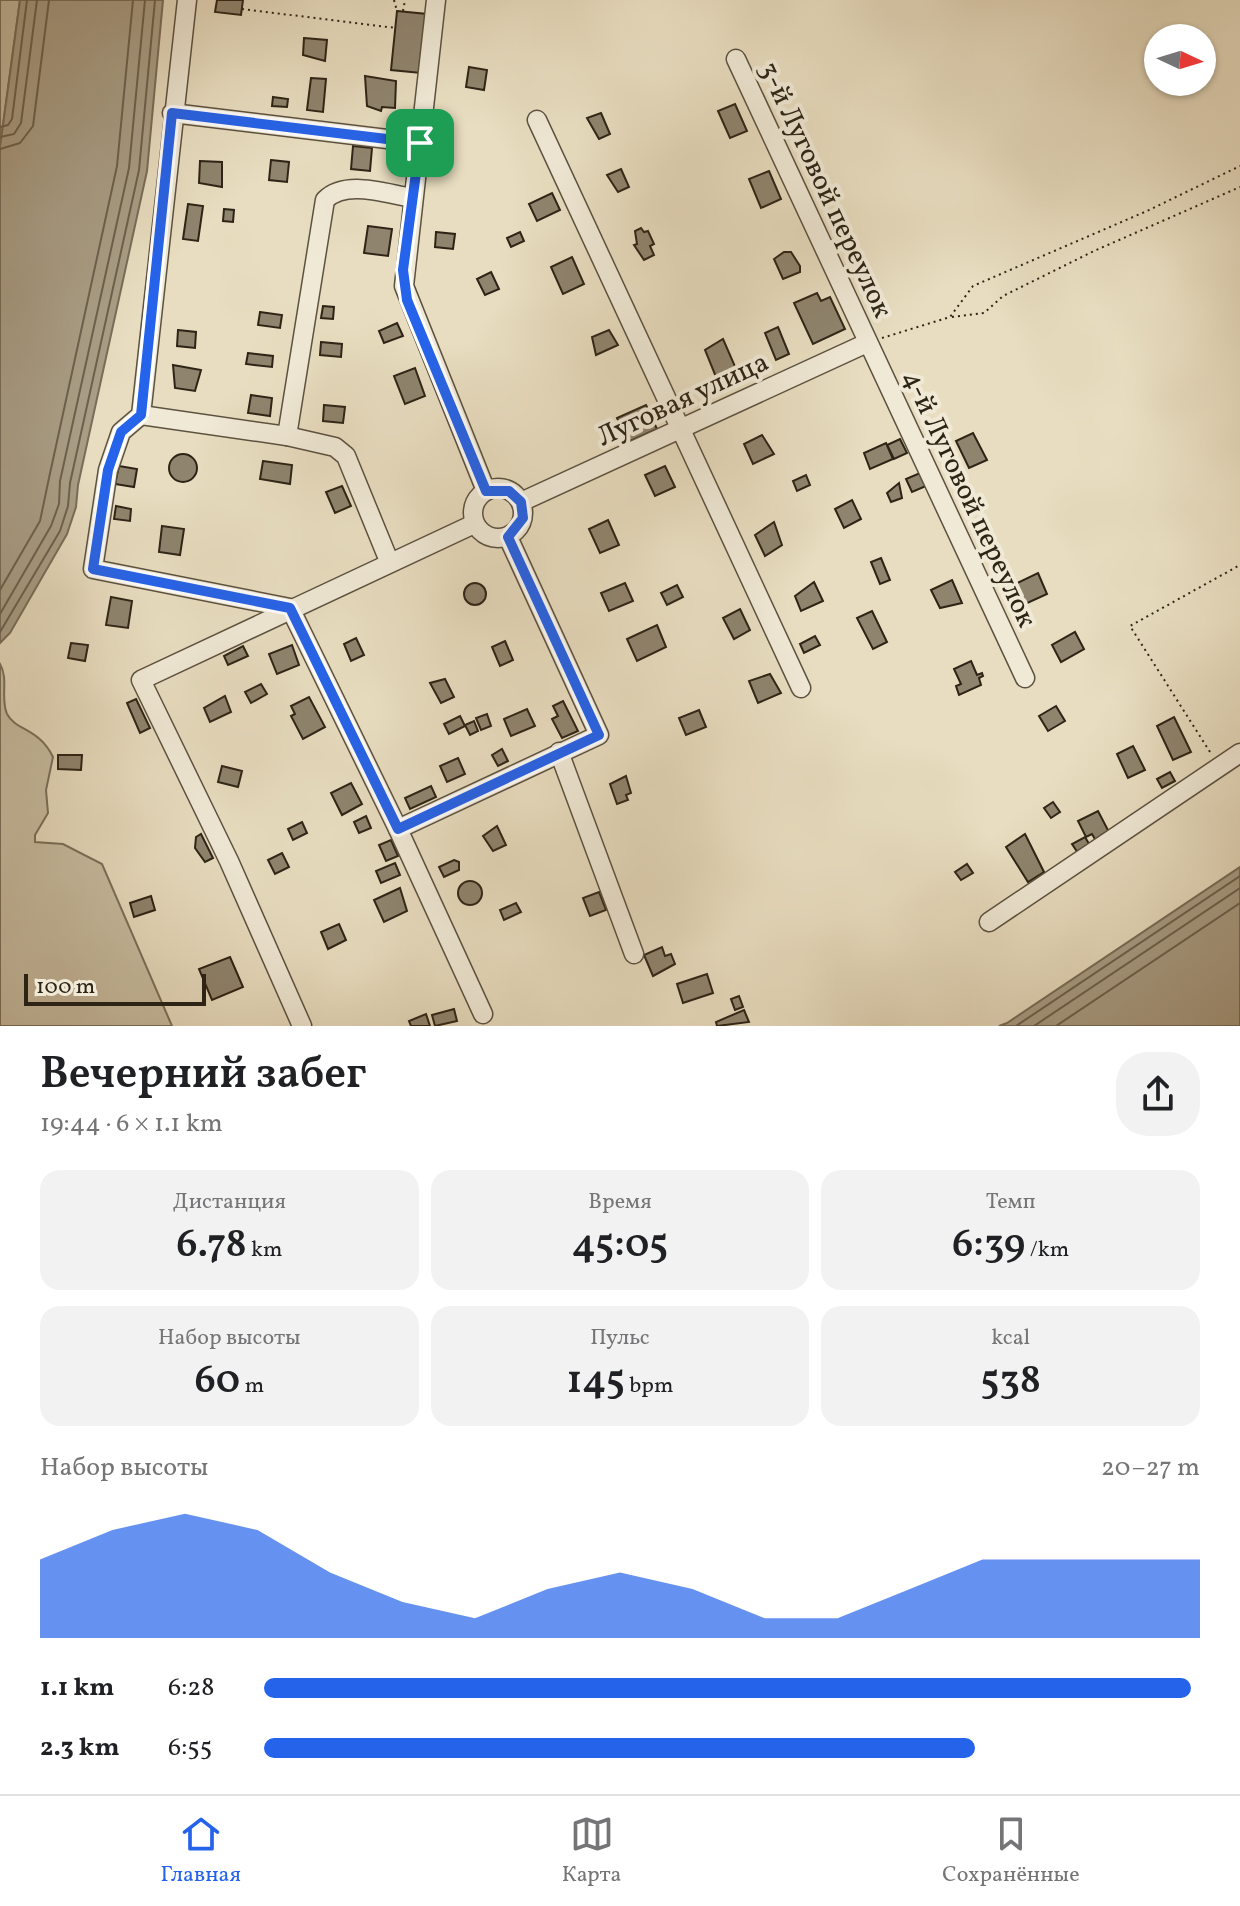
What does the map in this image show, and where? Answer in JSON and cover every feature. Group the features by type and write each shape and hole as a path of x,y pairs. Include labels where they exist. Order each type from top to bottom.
{"street":[{"path":"187,0 172,113 141,415 121,432 108,470 93,569 290,608"},
{"path":"436,0 404,286 486,491"},
{"name":"3-й Луговой переулок","path":"736,59 867,343"},
{"path":"172,113 420,143"},
{"path":"537,120 801,688"},
{"path":"287,436 325,200 333,192 346,188 413,198"},
{"name":"Луговая улица","path":"521,502 867,343"},
{"name":"4-й Луговой переулок","path":"867,343 1025,678"},
{"path":"141,415 287,436 335,447 346,456 389,561"},
{"path":"486,491 509,491 521,502 523,518 508,537 485,536 474,524 474,505 486,491"},
{"path":"302,1026 229,861 141,680 389,561 474,524"},
{"path":"398,829 599,735 508,537"},
{"path":"290,608 398,829 483,1014"},
{"path":"559,752 634,954"},
{"path":"989,922 1119,838 1240,753"}],"path":[{"path":"394,0 397,11"},
{"path":"403,11 405,0"},
{"path":"242,9 396,28"},
{"path":"950,317 973,286 1147,211 1240,166"},
{"path":"867,343 950,317 984,313 1003,296 1094,251 1240,187"},
{"path":"1219,766 1130,626 1240,565"}],"shaded area":[{"path":"0,0 20,0 0,147"},
{"path":"0,664 7,714 16,724 41,740 53,757 46,790 48,813 35,835 35,842 63,844 102,864 172,1026 0,1026"}],"water":[{"path":"20,0 163,0 147,171 78,485 76,507 67,534 10,633 0,643 0,147"},
{"path":"1240,867 1240,1026 999,1026 1007,1023"}],"building":[{"path":"217,0 243,0 241,15 215,12"},
{"path":"397,11 427,14 421,73 391,70"},
{"path":"304,38 327,40 325,61 303,55"},
{"path":"469,67 487,70 484,90 466,87"},
{"path":"365,76 396,81 395,108 382,107 381,111 367,106"},
{"path":"311,78 326,79 323,112 307,110"},
{"path":"273,97 288,99 287,107 272,106"},
{"path":"735,104 747,131 730,138 718,111"},
{"path":"601,113 610,134 599,139 587,118"},
{"path":"353,146 372,148 370,171 351,169"},
{"path":"271,160 289,162 287,182 269,180"},
{"path":"200,161 222,162 222,187 199,183"},
{"path":"621,169 629,187 618,192 607,175"},
{"path":"769,171 781,199 761,208 749,179"},
{"path":"552,193 560,210 537,221 529,204"},
{"path":"188,204 203,206 198,241 183,239"},
{"path":"224,209 234,210 233,222 223,221"},
{"path":"368,226 392,229 388,256 364,253"},
{"path":"641,228 644,232 648,231 654,244 650,246 654,255 644,260 634,245 637,244 635,231"},
{"path":"436,232 455,234 453,249 435,247"},
{"path":"520,232 524,241 511,247 507,238"},
{"path":"784,252 791,252 800,266 800,272 783,279 774,259"},
{"path":"572,257 584,284 563,294 551,267"},
{"path":"491,272 499,289 485,295 477,279"},
{"path":"817,293 821,301 830,297 845,329 813,344 794,303"},
{"path":"323,306 334,307 333,319 321,318"},
{"path":"260,312 282,315 280,328 258,325"},
{"path":"397,323 403,336 384,343 379,331"},
{"path":"778,327 789,354 776,360 765,333"},
{"path":"178,330 196,332 195,348 177,346"},
{"path":"609,330 618,345 596,355 592,337"},
{"path":"723,339 737,371 716,377 705,350"},
{"path":"321,342 342,344 341,357 320,355"},
{"path":"248,353 273,356 272,367 246,364"},
{"path":"173,365 201,370 195,391 175,388"},
{"path":"415,368 425,396 405,404 394,376"},
{"path":"251,395 272,398 270,416 248,413"},
{"path":"324,405 345,407 343,423 323,421"},
{"path":"646,405 657,429 628,442 617,418"},
{"path":"973,433 987,460 969,468 956,441"},
{"path":"762,435 774,454 753,464 744,444"},
{"path":"900,439 907,453 894,459 887,445"},
{"path":"886,443 893,459 870,469 864,453"},
{"path":"183,454 193,458 197,468 193,478 183,482 173,478 169,468 173,458"},
{"path":"263,461 292,465 290,484 260,479"},
{"path":"119,466 137,469 134,487 115,484"},
{"path":"665,466 675,487 655,496 645,475"},
{"path":"920,473 926,486 912,492 906,479"},
{"path":"806,475 810,485 797,491 793,481"},
{"path":"899,483 902,498 891,502 887,493"},
{"path":"342,486 351,506 335,513 326,492"},
{"path":"852,500 861,519 844,528 835,509"},
{"path":"116,506 131,509 130,521 114,519"},
{"path":"608,520 619,545 600,553 589,529"},
{"path":"774,522 782,545 765,556 755,535"},
{"path":"162,526 184,529 180,555 159,552"},
{"path":"881,558 890,580 880,584 871,562"},
{"path":"1038,573 1047,594 1023,605 1013,585"},
{"path":"952,580 962,603 940,608 931,590"},
{"path":"814,582 823,601 801,611 795,596"},
{"path":"475,583 483,586 486,594 483,602 475,605 467,602 464,594 467,586"},
{"path":"625,583 633,601 609,611 601,593"},
{"path":"677,585 683,597 667,605 661,593"},
{"path":"111,597 132,601 128,628 106,625"},
{"path":"740,609 750,630 734,639 723,618"},
{"path":"872,611 887,642 873,649 857,618"},
{"path":"657,625 666,647 637,661 627,639"},
{"path":"1075,632 1084,649 1061,662 1052,645"},
{"path":"815,636 820,645 804,653 800,644"},
{"path":"356,638 364,655 351,661 344,644"},
{"path":"505,641 513,660 500,666 492,647"},
{"path":"71,643 88,645 85,661 68,658"},
{"path":"292,645 299,665 277,674 269,654"},
{"path":"243,646 248,656 228,665 224,656"},
{"path":"971,661 977,675 982,673 983,676 979,678 981,685 959,695 956,686 961,684 954,669"},
{"path":"770,674 781,693 758,703 749,681"},
{"path":"445,679 454,697 441,703 430,683"},
{"path":"261,684 267,694 251,703 245,692"},
{"path":"225,696 231,712 210,722 204,708"},
{"path":"309,697 325,727 303,739 291,716 295,714 291,706"},
{"path":"136,699 150,728 140,733 127,703"},
{"path":"563,701 578,731 562,738 552,719 558,716 553,706"},
{"path":"1056,706 1065,721 1048,731 1039,716"},
{"path":"527,709 535,726 511,736 504,719"},
{"path":"699,710 706,727 686,735 679,718"},
{"path":"487,714 491,726 481,730 476,718"},
{"path":"460,716 465,726 449,734 444,724"},
{"path":"1174,717 1191,752 1173,760 1157,726"},
{"path":"474,721 478,731 470,735 465,725"},
{"path":"1133,746 1145,770 1128,778 1117,754"},
{"path":"502,749 508,761 498,766 492,755"},
{"path":"58,755 82,755 81,770 58,769"},
{"path":"458,758 465,774 447,782 440,766"},
{"path":"222,766 242,771 238,787 218,782"},
{"path":"1170,772 1175,781 1162,788 1157,779"},
{"path":"626,776 631,793 626,795 628,800 617,804 610,784"},
{"path":"351,783 362,804 342,815 331,793"},
{"path":"431,786 436,797 410,809 405,798"},
{"path":"1053,802 1060,812 1051,818 1044,808"},
{"path":"1098,811 1110,834 1096,841 1092,834 1086,837 1078,821"},
{"path":"366,816 371,828 359,833 354,822"},
{"path":"302,822 307,833 293,840 288,829"},
{"path":"497,826 506,845 493,851 483,836"},
{"path":"201,834 213,858 205,862 195,848 196,837"},
{"path":"1025,834 1044,872 1028,882 1006,847"},
{"path":"1085,837 1092,849 1080,856 1072,844"},
{"path":"391,840 398,856 386,861 379,845"},
{"path":"282,853 289,867 275,874 268,860"},
{"path":"454,860 459,862 459,870 444,877 439,867"},
{"path":"395,863 400,875 381,883 376,871"},
{"path":"967,864 973,873 961,880 955,872"},
{"path":"470,881 479,884 482,893 479,902 470,905 461,902 458,893 461,884"},
{"path":"400,888 407,911 384,922 374,900"},
{"path":"599,892 606,910 590,916 583,898"},
{"path":"151,896 155,910 134,917 130,903"},
{"path":"516,903 521,912 504,920 500,910"},
{"path":"339,924 346,940 328,949 321,932"},
{"path":"662,947 665,956 671,954 675,964 653,976 644,955"},
{"path":"230,957 243,987 212,1000 199,969"},
{"path":"707,974 713,993 683,1003 677,984"},
{"path":"739,996 743,1007 735,1010 731,999"},
{"path":"454,1009 457,1021 435,1026 432,1015"},
{"path":"744,1010 749,1022 717,1026 716,1022"},
{"path":"426,1014 430,1026 411,1026 409,1021"}],"route":[{"path":"172,113 420,143 403,270 407,300 486,491 502,488 521,502 523,518 520,526 508,537 599,735 398,829 290,608 93,569 108,470 121,432 141,415 172,113"}]}
